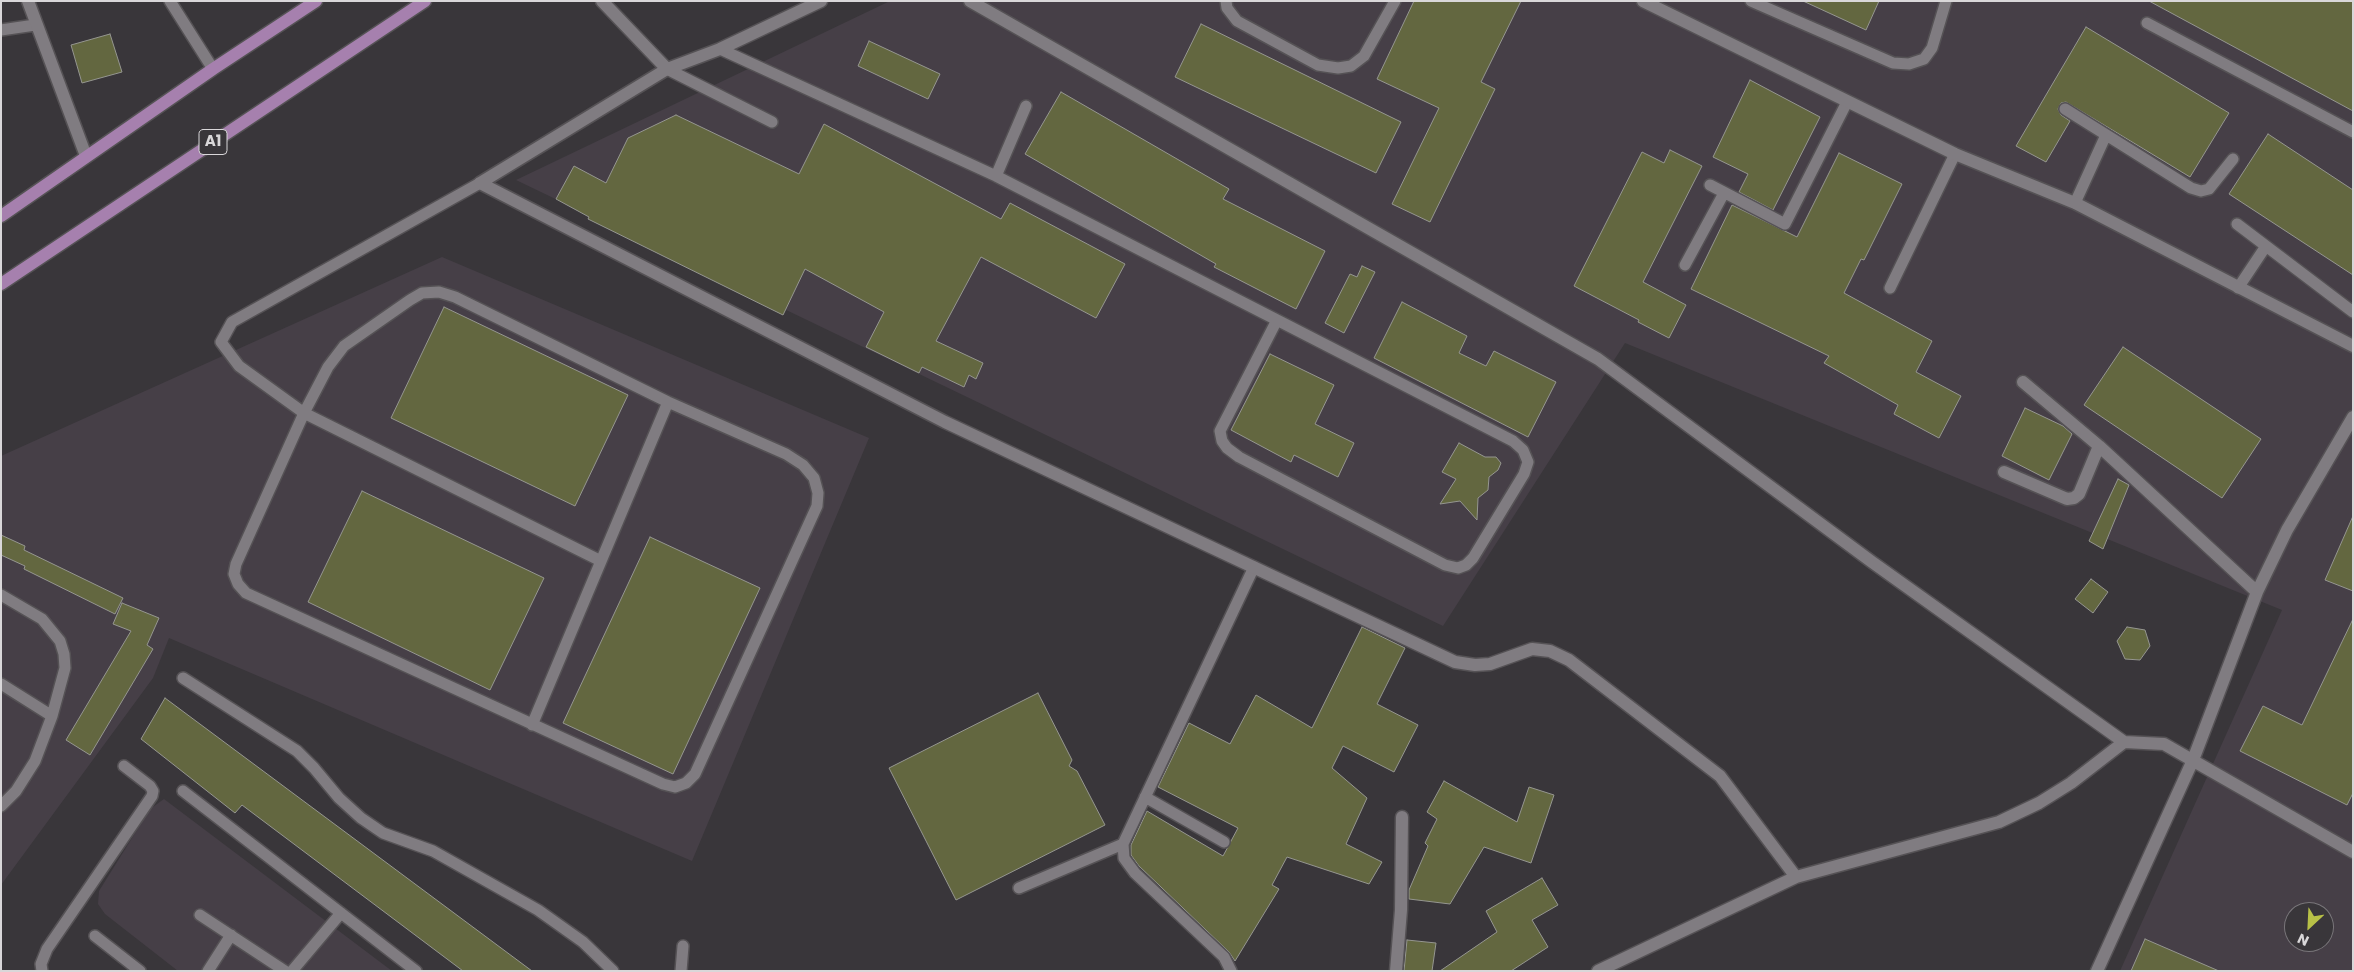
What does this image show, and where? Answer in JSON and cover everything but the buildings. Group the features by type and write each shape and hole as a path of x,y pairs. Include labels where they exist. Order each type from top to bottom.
{"main road":[{"path":"1,216 212,69 316,1"},
{"name":"A1","path":"1,284 426,1"}],"street":[{"path":"28,1 86,156"},
{"path":"602,1 667,69"},
{"path":"480,183 667,69 720,48 821,1"},
{"path":"970,1 1598,359 1872,562 2124,742 2164,744 2353,852"},
{"path":"1643,1 1955,154 2075,203 2353,346"},
{"path":"480,183 946,422 1455,662 1475,665 1490,664 1532,650 1550,651 1569,660 1720,776 1796,877"},
{"path":"2022,382 2099,446 2258,592"},
{"path":"2098,971 2192,760 2258,592 2287,530 2353,417"},
{"path":"2004,472 2067,499 2074,498 2079,494 2099,446"},
{"path":"1598,971 1796,877 1999,822 2039,803 2071,783 2124,742"},
{"path":"1396,971 1401,910 1402,817"}],"lane":[{"path":"170,1 212,69"},
{"path":"1226,1 1228,8 1237,21 1318,65 1338,68 1352,66 1364,56 1395,1"},
{"path":"1751,1 1894,63 1909,64 1924,59 1932,48 1946,1"},
{"path":"2147,23 2353,132"},
{"path":"1,30 36,25"},
{"path":"720,48 996,176 1277,320 1513,441 1523,450 1528,462 1524,474 1473,558 1466,564 1458,568 1445,565 1239,457 1222,442 1220,431 1277,320"},
{"path":"667,69 772,122"},
{"path":"1710,185 1785,224 1847,102"},
{"path":"996,176 1026,106"},
{"path":"2065,108 2191,188 2201,191 2209,189 2233,159"},
{"path":"2075,203 2106,135"},
{"path":"1890,288 1955,154"},
{"path":"480,183 232,322 221,342 239,366 304,412 601,561"},
{"path":"1685,265 1724,193"},
{"path":"2237,224 2353,312"},
{"path":"2238,288 2266,246"},
{"path":"438,292 455,297 668,402 786,454 803,465 814,478 818,493 816,506 695,774 686,783 675,787 662,784 246,593 238,584 234,574 236,564 304,412 328,366 344,346 422,293 438,292"},
{"path":"532,725 668,402"},
{"path":"1232,971 1224,957 1134,873 1124,858 1123,844 1254,567"},
{"path":"1,595 42,620 60,641 64,654 65,668 52,716 35,761 16,791 1,806"},
{"path":"183,678 297,751 314,768 338,798 382,833 433,851 538,910 583,942 613,971"},
{"path":"1,684 52,716"},
{"path":"42,971 41,964 47,949 152,796 153,791 150,786 124,766"},
{"path":"183,791 416,971"},
{"path":"1145,797 1224,842"},
{"path":"1019,888 1123,844"},
{"path":"292,971 341,913"},
{"path":"200,915 285,971"},
{"path":"208,971 231,935"},
{"path":"94,936 140,971"},
{"path":"681,971 683,946"}],"shaded area":[{"path":"890,1 2353,1 2353,971 2120,971 2282,610 1625,343 1443,626 516,180"},
{"path":"442,257 869,438 692,861 169,638 153,678 1,885 1,456"},
{"path":"164,799 392,971 178,971 105,914 98,904 99,891 150,809"}]}
